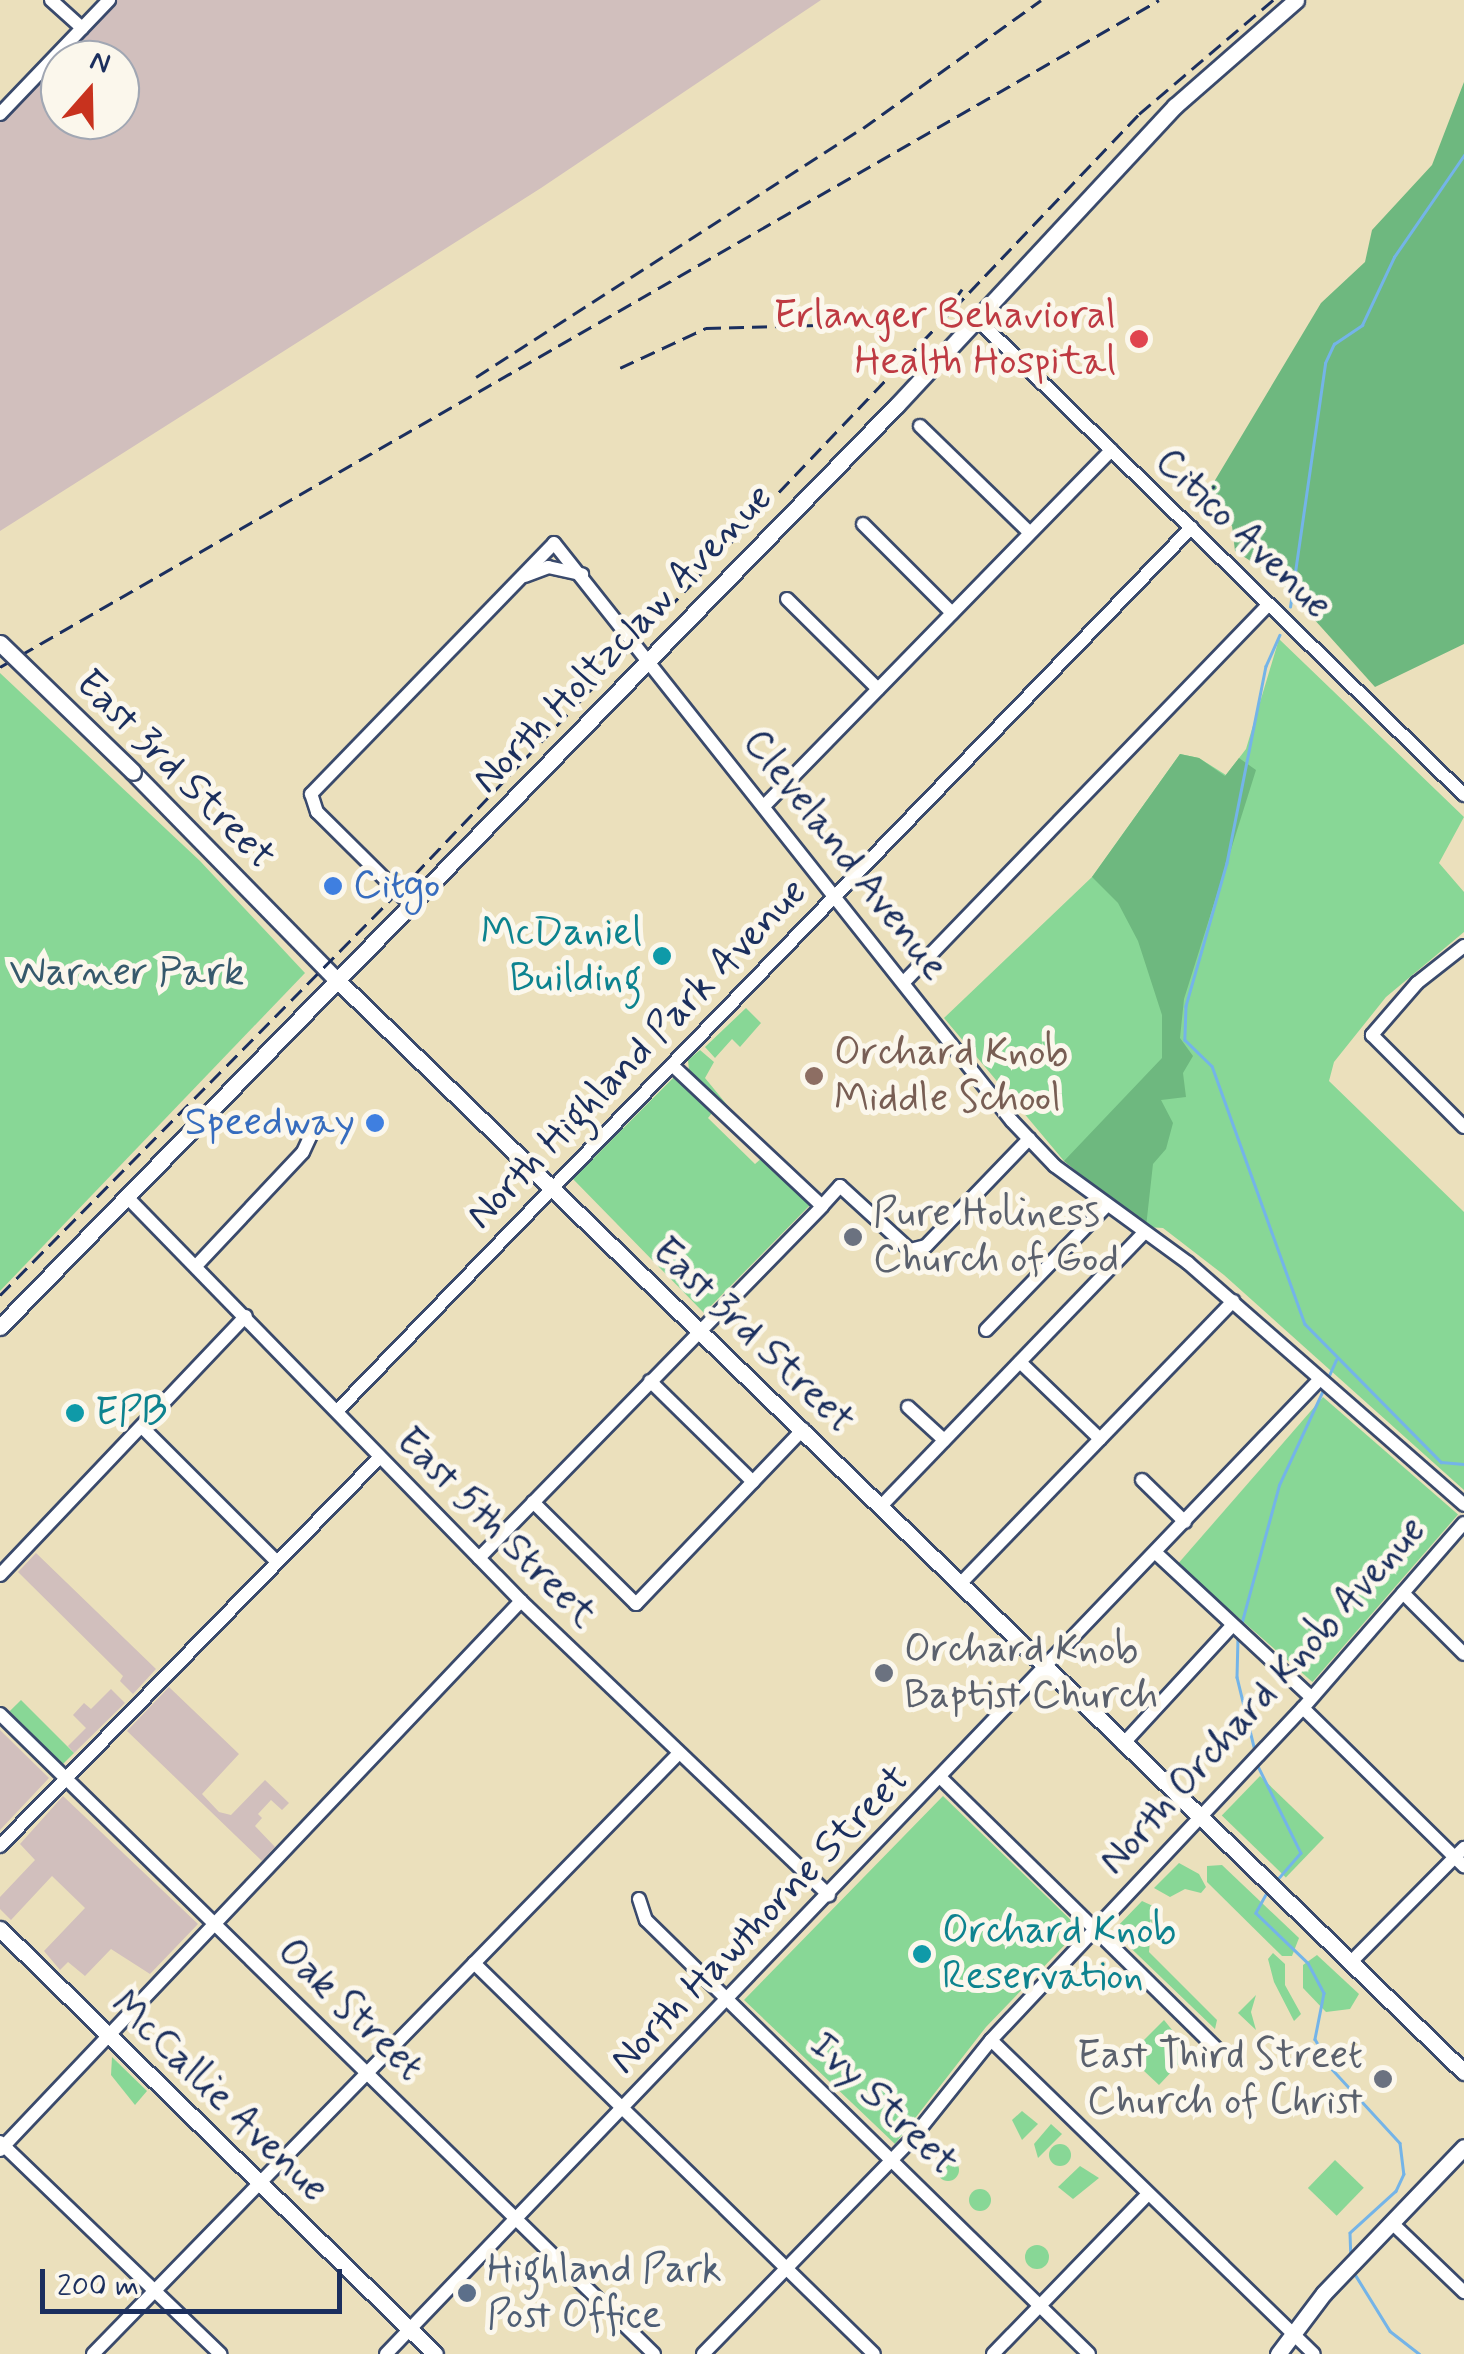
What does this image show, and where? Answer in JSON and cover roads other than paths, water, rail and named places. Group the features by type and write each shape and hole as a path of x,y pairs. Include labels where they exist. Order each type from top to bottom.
{"main road":[{"name":"North Holtzclaw Avenue","path":"0,1327 977,319 1174,106 1296,0"},
{"name":"East 3rd Street","path":"0,643 133,772 338,982 883,1504 1048,1664 1124,1744 1464,2072"},
{"name":"McCallie Avenue","path":"0,1929 435,2354"},
{"path":"1278,2354 1291,2334 1464,2147"}],"street":[{"path":"51,0 82,28"},
{"path":"0,114 108,0"},
{"name":"Citico Avenue","path":"977,319 1464,795"},
{"path":"920,426 1030,534"},
{"path":"765,805 1110,450"},
{"path":"863,524 952,614"},
{"name":"North Highland Park Avenue","path":"339,1409 1191,528"},
{"name":"Cleveland Avenue","path":"511,587 554,542 1029,1139 1106,1206 1233,1301 1464,1505"},
{"path":"410,904 317,812 310,794 511,587 548,567 583,574"},
{"path":"787,599 878,689"},
{"path":"904,982 1270,604"},
{"path":"1461,956 1416,983 1372,1035 1464,1127"},
{"path":"672,1065 822,1206"},
{"path":"196,1266 303,1152 311,1135"},
{"path":"479,1558 840,1186 901,1246 918,1250 1029,1139"},
{"name":"East 5th Street","path":"127,1198 339,1409 378,1459 520,1601 829,1895"},
{"path":"986,1330 1106,1206"},
{"path":"883,1504 1144,1233"},
{"path":"961,1583 1233,1301"},
{"path":"0,1575 246,1316"},
{"path":"1020,1362 1100,1439"},
{"name":"North Hawthorne Street","path":"386,2354 942,1779 1320,1379"},
{"path":"650,1380 753,1482"},
{"path":"908,1407 944,1440"},
{"path":"142,1427 276,1561"},
{"path":"532,1502 636,1604 803,1428"},
{"path":"0,1846 378,1459"},
{"path":"1142,1480 1186,1522"},
{"name":"North Orchard Knob Avenue","path":"703,2354 894,2158 990,2040 1307,1703 1464,1523"},
{"path":"1156,1553 1461,1857 1350,1963"},
{"path":"1403,1593 1464,1654"},
{"path":"220,2354 2,2146 217,1925 520,1601"},
{"path":"1124,1744 1232,1626"},
{"name":"Oak Street","path":"0,1714 654,2354"},
{"path":"94,2354 679,1753"},
{"path":"942,1779 1216,2048"},
{"name":"Ivy Street","path":"640,1899 646,1920 894,2158 1089,2354"},
{"path":"474,1963 874,2354"},
{"path":"990,2040 1314,2354"},
{"path":"992,2354 1146,2195"},
{"path":"1392,2223 1464,2292"}],"waterway":[{"path":"1290,607 1325,363 1334,344 1362,325 1394,257 1464,155"},
{"path":"1280,635 1266,666 1227,863 1186,1006 1185,1040 1212,1066 1305,1324 1441,1462 1464,1464"},
{"path":"1327,1380 1336,1360"},
{"path":"1241,1625 1279,1485 1324,1388"},
{"path":"1238,1637 1237,1677 1255,1751"},
{"path":"1257,1764 1301,1853 1277,1881"},
{"path":"1268,1891 1256,1913 1308,1963 1324,1993 1315,2039 1332,2069 1400,2143 1404,2174 1396,2191 1350,2233 1351,2258"},
{"path":"1353,2271 1390,2331 1419,2354"}],"railway":[{"path":"476,377 863,128 1041,0"},
{"path":"0,667 1159,0"},
{"path":"0,1295 398,892 1139,114 1273,0"},
{"path":"620,368 706,328 893,323 955,299 962,289"}],"place":[{"name":"Erlanger Behavioral Health Hospital","path":"1139,339"},
{"name":"Citgo","path":"333,886"},
{"name":"McDaniel Building","path":"662,956"},
{"name":"Orchard Knob Middle School","path":"814,1076"},
{"name":"Speedway","path":"375,1123"},
{"name":"Pure Holiness Church of God","path":"853,1237"},
{"name":"EPB","path":"75,1413"},
{"name":"Orchard Knob Baptist Church","path":"884,1673"},
{"name":"Orchard Knob Reservation","path":"922,1954"},
{"name":"East Third Street Church of Christ","path":"1383,2079"},
{"name":"Highland Park Post Office","path":"467,2293"}],"park label":[{"name":"Warner Park","path":"127,973"}]}
